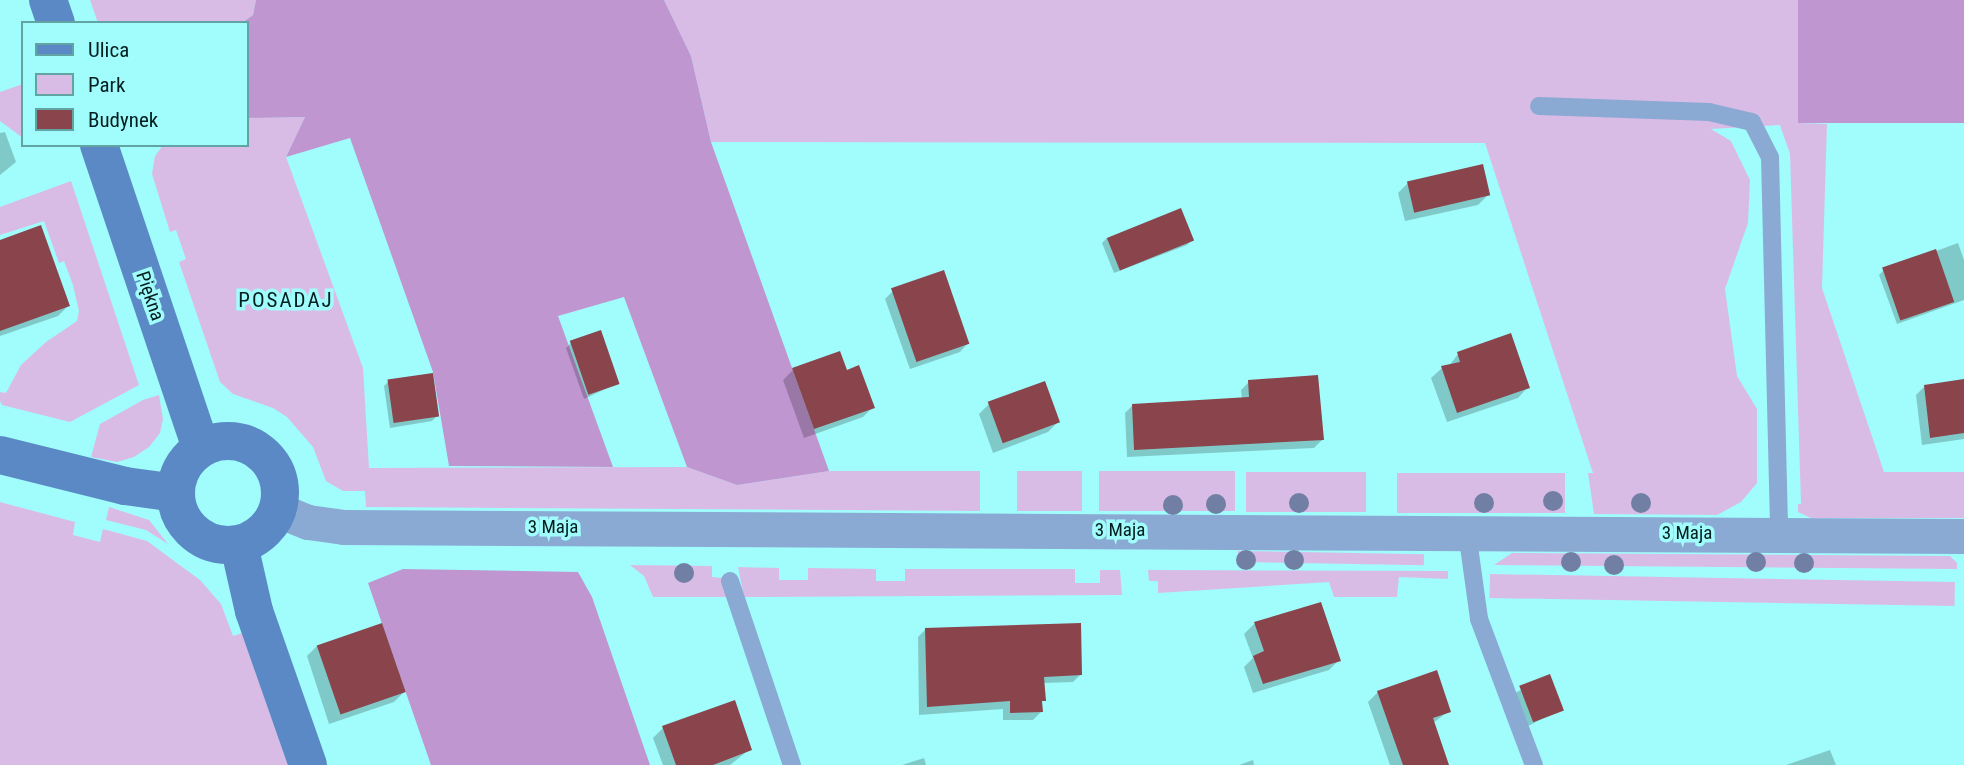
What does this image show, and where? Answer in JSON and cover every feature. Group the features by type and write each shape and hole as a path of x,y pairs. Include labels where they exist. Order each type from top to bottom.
{"street":[{"path":"48,0 55,21"},
{"name":"Piękna","path":"100,147 201,447"},
{"path":"219,441 237,441 254,447 268,459 278,474 281,492 278,510 270,526 256,538 239,545 220,545 195,533 179,511 176,493 179,475 188,459 201,447 219,441"},
{"path":"0,455 125,486 176,493"},
{"name":"3 Maja","path":"278,510 308,523 344,527 1964,536"},
{"path":"239,545 254,611 308,765"}],"lane":[{"path":"1539,106 1709,112 1752,122 1770,157 1779,534"},
{"path":"1467,532 1479,619 1534,765"},
{"path":"730,581 792,765"}],"green space":[{"path":"90,0 256,0 253,15 245,21 97,21"},
{"path":"664,0 1798,0 1800,123 1827,124 1822,288 1884,472 1964,472 1964,518 1811,518 1798,512 1798,504 1801,504 1790,154 1780,125 1711,129 1731,141 1750,180 1748,223 1725,289 1737,376 1757,409 1757,483 1741,502 1717,515 1594,514 1588,473 1593,473 1485,143 711,142 691,56"},
{"path":"21,85 21,137 0,121 0,92"},
{"path":"305,117 286,157 363,368 369,468 687,467 737,485 829,471 980,471 980,511 366,507 365,491 343,491 326,481 313,447 287,417 273,408 233,394 220,382 179,262 186,259 176,230 170,232 152,174 155,156 162,147 248,147 248,118"},
{"path":"71,181 139,385 70,422 2,405 0,401 0,392 6,393 21,365 46,342 77,321 79,311 64,261 59,263 44,221 0,235 0,207"},
{"path":"159,395 163,419 160,433 149,447 134,457 117,462 91,457 100,424 143,400"},
{"path":"1017,471 1082,471 1082,511 1017,511"},
{"path":"1099,471 1235,471 1235,511 1099,511"},
{"path":"1246,472 1366,472 1366,512 1246,512"},
{"path":"1397,473 1565,473 1565,513 1397,513"},
{"path":"0,502 75,522 73,535 100,542 103,529 147,541 200,580 221,604 233,636 242,633 288,765 0,765"},
{"path":"109,507 149,520 168,544 146,530 106,520"},
{"path":"1238,551 1424,554 1424,565 1238,562"},
{"path":"1512,553 1950,556 1957,563 1957,569 1494,565"},
{"path":"630,565 712,566 712,577 722,578 729,597 653,597 644,576"},
{"path":"738,567 779,568 779,580 808,580 808,568 876,569 876,581 905,581 905,569 1075,569 1075,583 1100,583 1100,570 1120,570 1122,595 744,597"},
{"path":"1148,570 1448,571 1448,579 1399,577 1397,597 1334,597 1329,582 1158,593 1158,581 1149,581"},
{"path":"1490,574 1955,582 1955,606 1490,598"}],"shaded area":[{"path":"256,0 664,0 691,56 711,142 829,471 737,485 687,467 624,297 558,316 613,467 449,466 433,372 350,138 286,157 305,117 248,118 248,21 245,21 253,15"},
{"path":"1798,0 1964,0 1964,123 1798,123"},
{"path":"403,569 578,572 592,597 650,765 431,765 368,583"}],"building":[{"path":"1483,164 1490,195 1414,213 1407,182"},
{"path":"1181,208 1194,240 1120,270 1107,238"},
{"path":"41,225 70,306 0,331 0,240"},
{"path":"1936,249 1954,302 1900,321 1882,268"},
{"path":"944,270 969,344 916,362 891,288"},
{"path":"601,330 620,384 588,395 570,341"},
{"path":"1511,333 1530,388 1457,413 1441,366 1460,362 1457,352"},
{"path":"840,351 847,370 859,365 875,408 814,429 792,368"},
{"path":"433,373 439,417 394,423 387,379"},
{"path":"1318,375 1324,440 1134,450 1132,404 1249,397 1248,380"},
{"path":"1964,379 1964,433 1930,438 1924,385"},
{"path":"1045,381 1060,422 1003,443 988,402"},
{"path":"1321,602 1341,661 1263,684 1253,656 1264,651 1254,622"},
{"path":"382,623 406,692 341,714 317,645"},
{"path":"1081,623 1082,675 1044,677 1046,701 1042,701 1043,712 1010,713 1010,701 927,707 925,628"},
{"path":"1437,670 1451,712 1433,718 1449,765 1403,765 1377,691"},
{"path":"1550,674 1564,710 1533,722 1519,686"},
{"path":"735,700 752,750 713,765 676,765 662,726"}],"district":[{"name":"POSADAJ","path":"286,300"}]}
